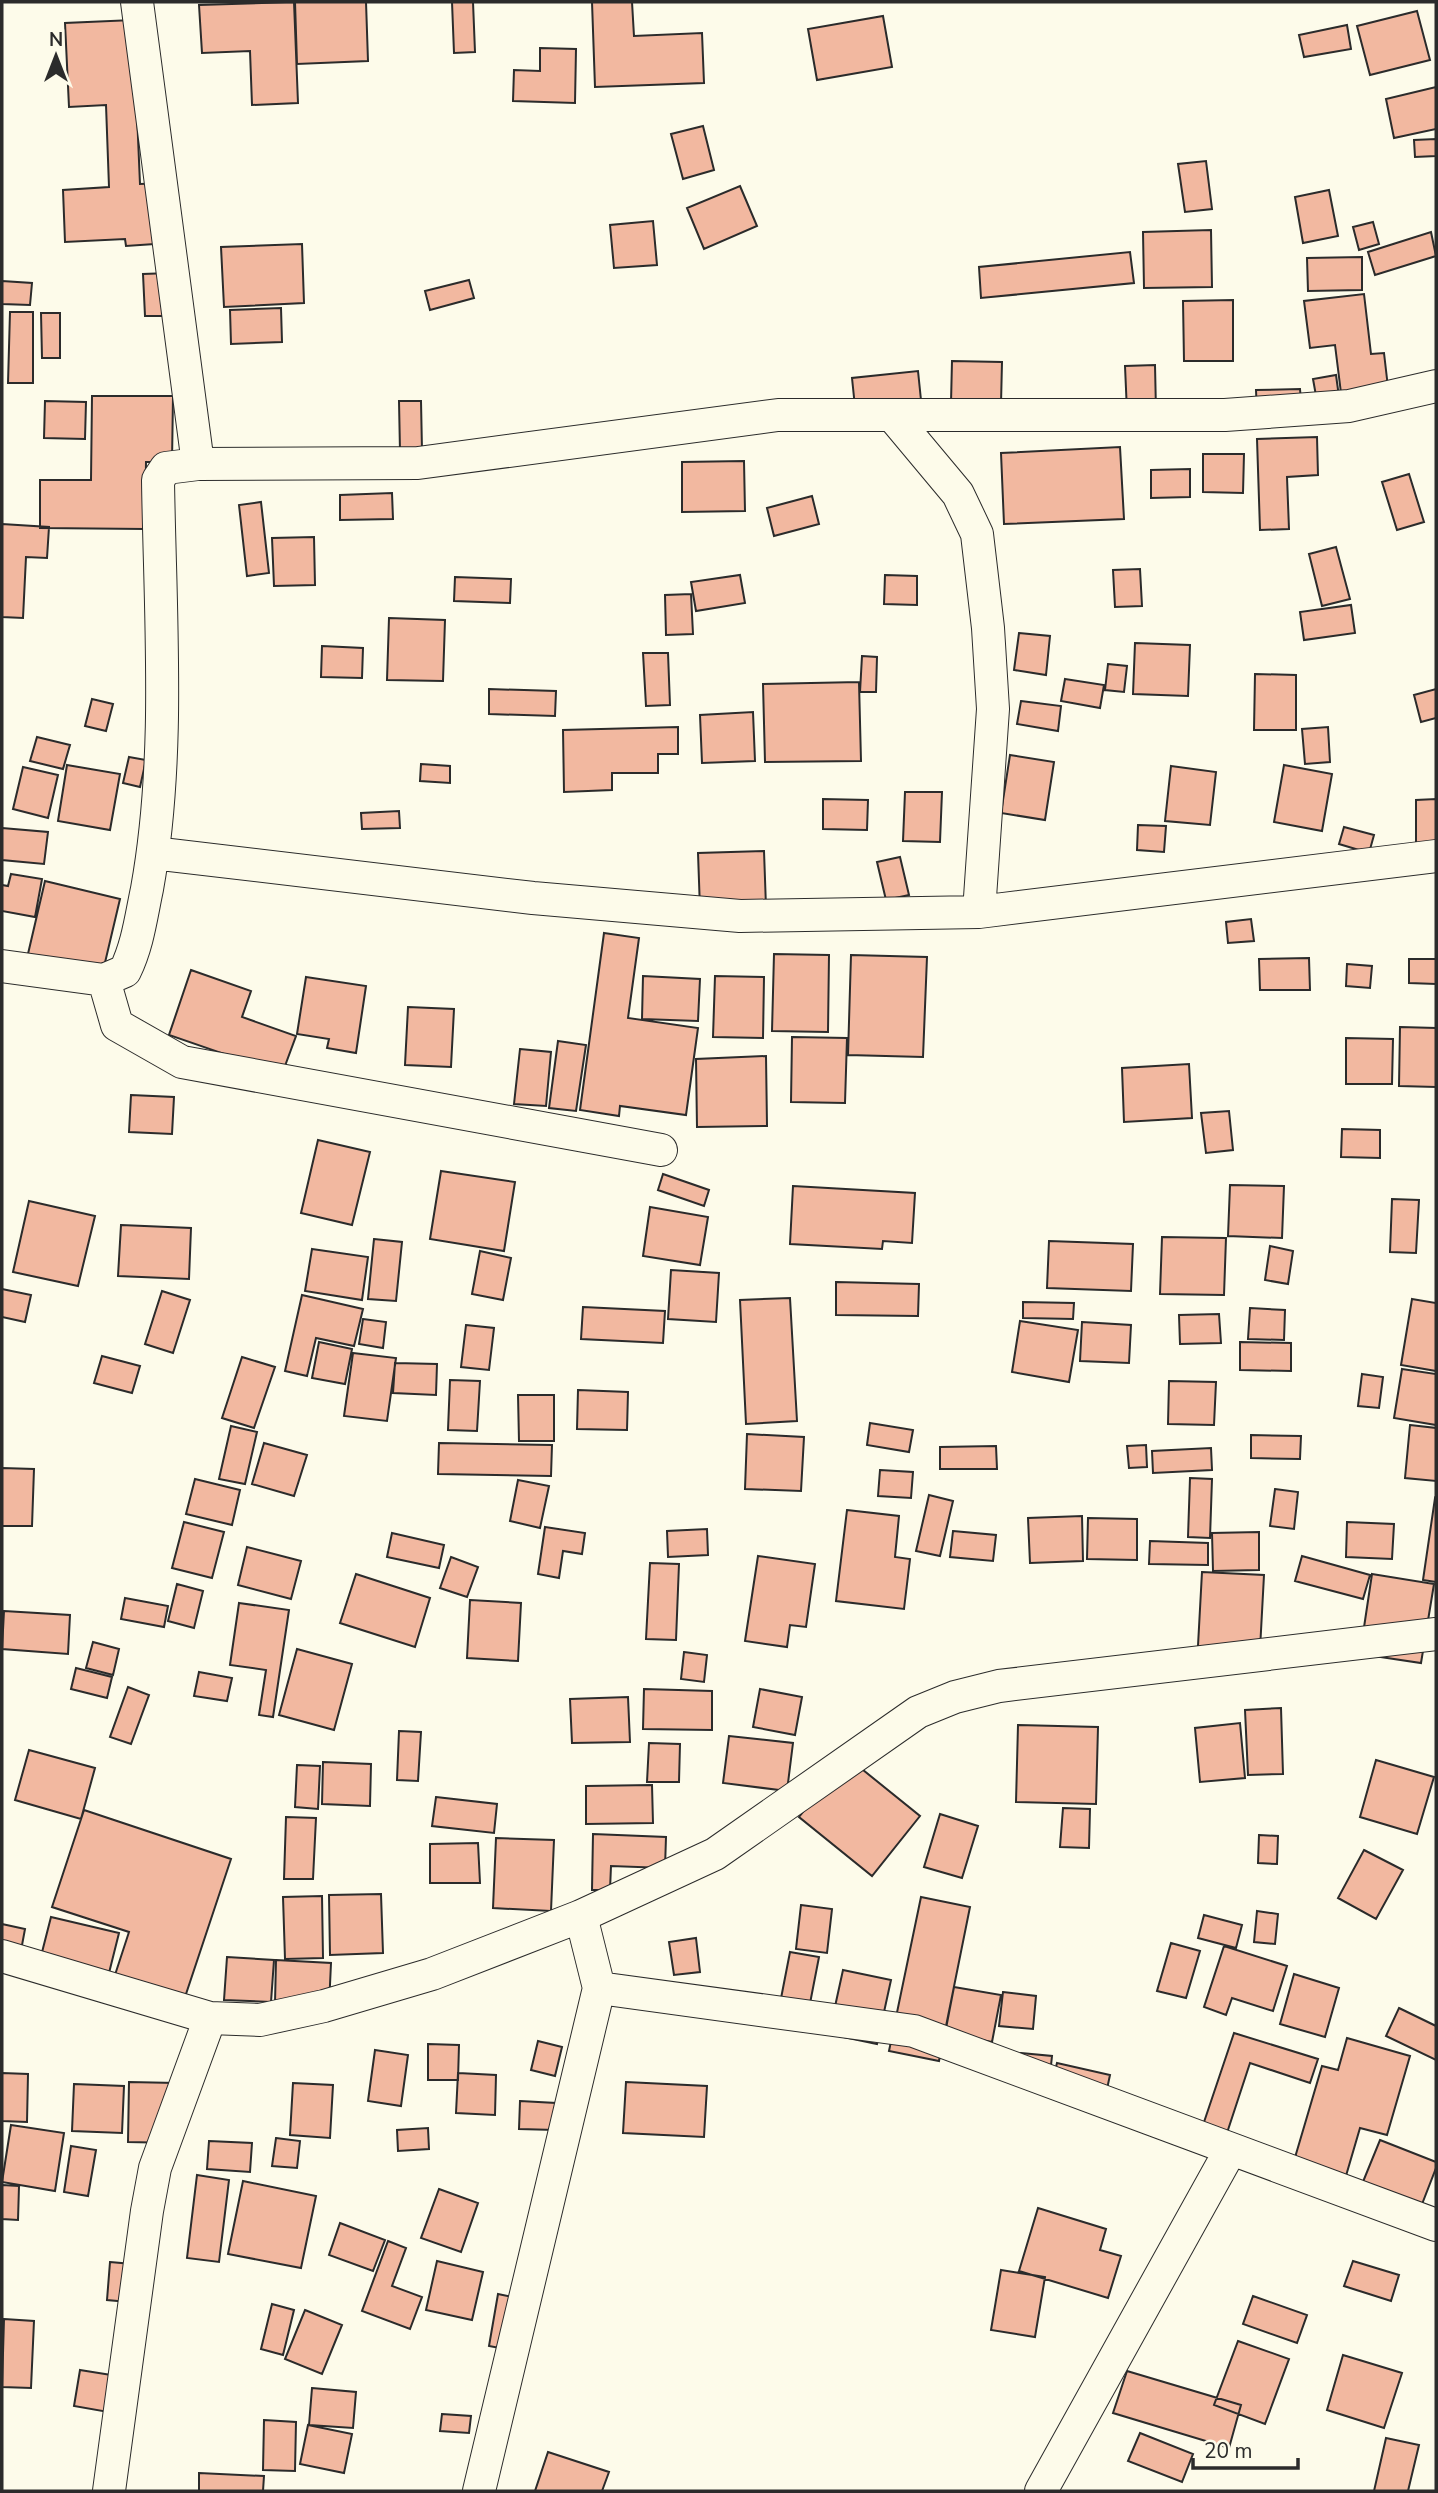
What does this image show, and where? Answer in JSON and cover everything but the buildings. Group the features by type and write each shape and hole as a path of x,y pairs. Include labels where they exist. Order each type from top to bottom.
{"street":[{"path":"137,2 198,464"},
{"path":"2,966 104,980 125,971 136,948 153,853 161,741 158,480 166,468 198,464 418,463 778,415 1225,415 1349,406 1436,386"},
{"path":"892,415 958,494 977,534 988,628 993,709 979,912"},
{"path":"153,853 533,898 740,916 979,912 1436,856"},
{"path":"104,980 117,1025 182,1062 661,1150"},
{"path":"2,1956 210,2018 260,2020 324,2006 432,1974 581,1916 715,1854 918,1712 955,1697 999,1686 1436,1634"},
{"path":"479,2491 599,1988 581,1916"},
{"path":"599,1988 914,2031 1436,2225"},
{"path":"109,2491 155,2168 210,2018"},
{"path":"1041,2491 1231,2149"}]}
